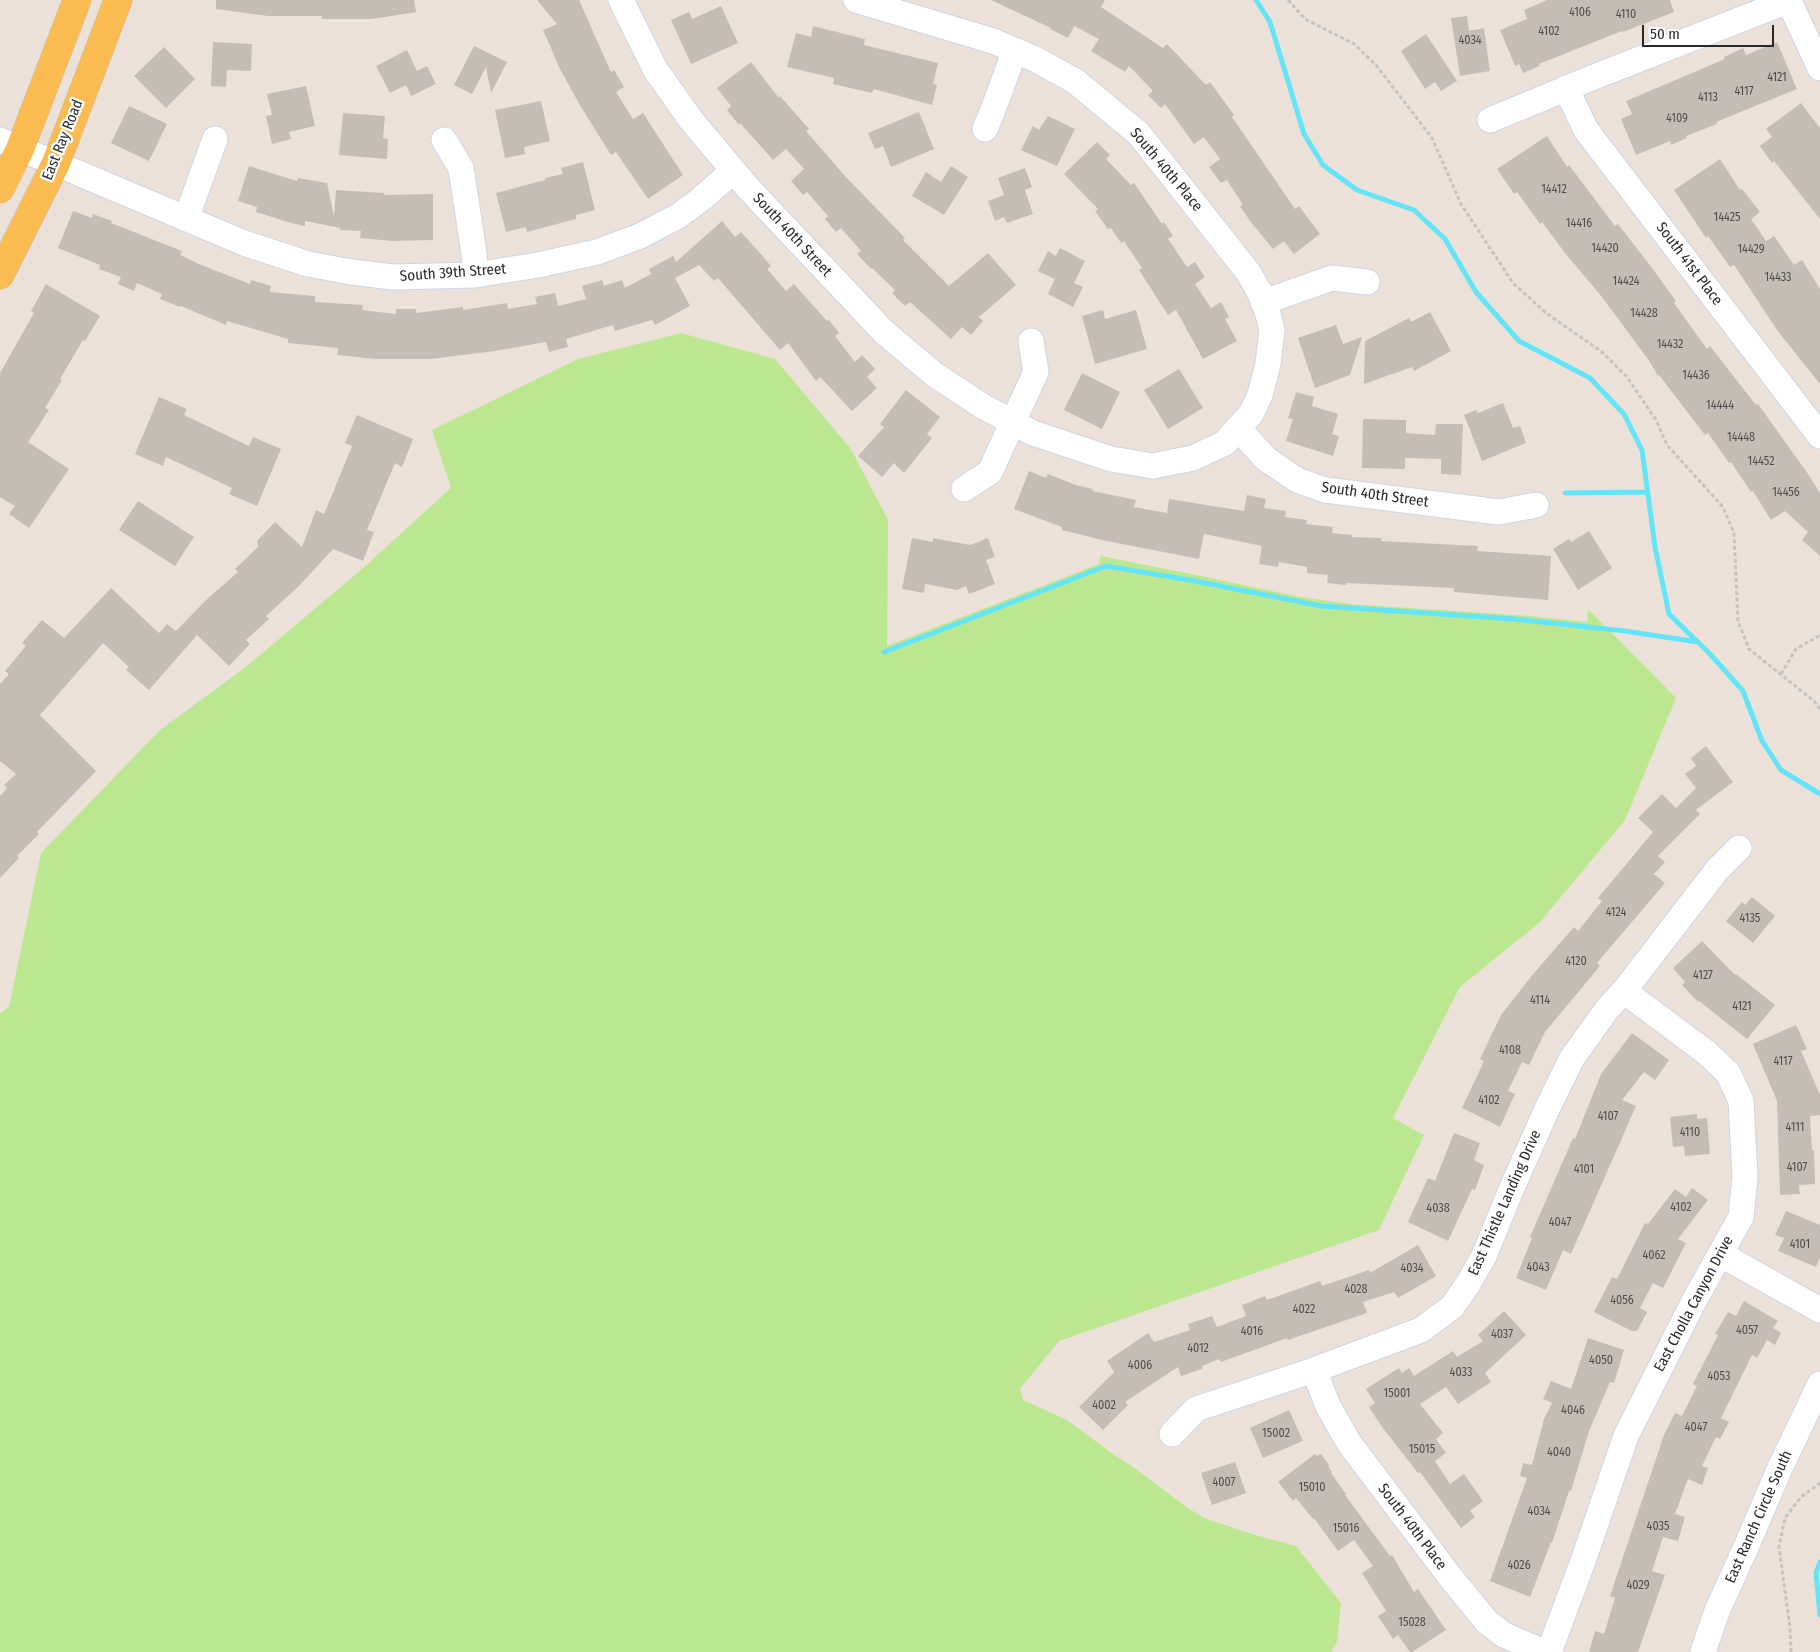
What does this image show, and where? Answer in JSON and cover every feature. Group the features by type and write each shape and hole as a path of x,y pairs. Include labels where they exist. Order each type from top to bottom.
{"main road":[{"path":"0,189 10,144 77,0"},
{"name":"East Ray Road","path":"0,275 56,163 118,0"}],"street":[{"name":"South 40th Place","path":"856,0 993,41 1015,50 1075,81 1139,134 1248,272 1264,302 1272,330 1268,364 1260,395 1251,414 1238,428"},
{"path":"1490,120 1790,0 1820,68"},
{"name":"South 40th Street","path":"629,3 655,69 691,120 733,171 884,332 935,375 984,408 1033,433 1111,459 1153,466 1193,458 1226,443 1238,428 1266,459 1297,480 1326,490 1499,512 1536,505"},
{"path":"985,129 1015,50"},
{"name":"South 41st Place","path":"1566,88 1586,130 1820,436"},
{"path":"186,219 215,139"},
{"path":"444,140 461,168 474,253 475,275"},
{"name":"South 39th Street","path":"10,144 244,243 308,264 393,277 475,275 538,265 597,252 640,236 678,216 693,206 733,171"},
{"path":"1264,302 1332,278 1367,282"},
{"path":"964,490 990,472 1036,372 1031,341"},
{"name":"East Thistle Landing Drive","path":"1172,1434 1196,1410 1314,1370 1421,1330 1452,1307 1484,1256 1535,1136 1572,1058 1608,1008 1624,991 1717,870 1739,848"},
{"name":"East Cholla Canyon Drive","path":"1549,1652 1584,1561 1626,1436 1694,1301 1741,1216 1745,1177 1741,1101 1728,1073 1714,1060 1624,991"},
{"path":"1720,1254 1820,1310"},
{"name":"South 40th Place","path":"1314,1370 1328,1406 1349,1443 1451,1578 1487,1622 1504,1635 1544,1652"},
{"name":"East Ranch Circle South","path":"1703,1652 1717,1610 1747,1545 1778,1470 1820,1384"}],"path":[{"path":"1288,0 1305,19 1354,44 1376,65 1432,138 1461,204 1513,283 1546,313 1602,352 1628,377 1656,420 1667,445 1723,507 1734,533 1738,621 1749,648 1814,701 1820,709"},
{"path":"1781,674 1796,649 1820,635"},
{"path":"1791,1652 1790,1628 1779,1546 1785,1518 1801,1497 1820,1483"}],"green space":[{"path":"681,333 775,359 851,449 888,520 887,646 1099,564 1101,556 1300,597 1350,604 1530,616 1587,622 1588,609 1676,698 1625,820 1540,922 1460,987 1393,1118 1424,1135 1379,1230 1059,1341 1020,1389 1023,1400 1067,1420 1204,1518 1296,1546 1341,1603 1337,1642 1331,1652 0,1652 0,1013 9,1007 41,853 160,730 247,666 362,569 451,488 432,430 578,359"}],"building":[{"path":"216,0 414,0 416,12 372,19 322,19 322,16 268,16 216,9"},
{"path":"537,0 579,0 611,72 614,70 624,87 616,92 633,119 643,113 683,175 648,199 616,152 611,155 560,69 543,30 557,24"},
{"path":"991,0 1105,0 1101,7 1163,48 1167,44 1206,85 1210,82 1234,115 1232,117 1295,209 1299,206 1320,234 1294,254 1284,241 1273,249 1240,206 1243,205 1227,180 1221,183 1209,167 1220,159 1204,137 1194,144 1165,104 1161,108 1148,95 1153,91 1129,66 1125,72 1091,51 1099,39 1074,26 1068,38"},
{"path":"1547,0 1670,0 1674,12 1539,64 1540,66 1523,73 1519,64 1515,66 1500,30 1527,19 1524,10"},
{"path":"721,6 738,43 691,64 671,20 689,12 692,19"},
{"path":"1467,16 1469,31 1484,28 1490,71 1460,76 1451,18"},
{"path":"813,26 865,39 864,45 938,63 933,84 937,85 932,105 874,89 872,93 833,84 834,78 787,67 796,33 811,37"},
{"path":"1426,34 1457,81 1441,91 1435,82 1425,89 1401,51"},
{"path":"213,42 252,44 251,71 227,70 226,87 211,86"},
{"path":"1777,42 1797,89 1716,122 1717,124 1686,136 1687,138 1671,145 1670,141 1636,155 1621,119 1632,114 1626,101 1725,59 1724,57 1743,48 1746,55"},
{"path":"474,46 507,62 491,93 486,67 472,94 454,85"},
{"path":"164,47 195,79 166,108 134,76"},
{"path":"407,50 417,71 427,66 436,84 411,96 406,85 390,93 376,66"},
{"path":"751,62 779,98 780,96 809,129 806,131 844,175 905,238 903,240 949,286 988,253 1016,285 979,317 983,321 971,335 962,327 951,339 910,302 905,306 892,293 895,290 857,254 861,251 841,228 836,232 825,219 828,216 807,192 803,195 791,181 804,169 786,149 773,160 740,123 739,125 727,110 731,106 717,88"},
{"path":"306,86 315,126 289,132 291,139 272,144 266,116 272,115 267,94"},
{"path":"541,101 550,141 524,147 525,154 505,158 495,110"},
{"path":"1801,103 1820,128 1820,219 1774,161 1772,163 1760,146 1772,137 1766,129"},
{"path":"129,106 167,124 149,161 111,143"},
{"path":"919,112 934,149 891,167 883,146 875,149 868,133"},
{"path":"343,113 385,116 383,138 388,139 387,159 339,155"},
{"path":"1048,116 1075,129 1057,166 1021,150 1033,126 1039,130"},
{"path":"1547,136 1567,167 1569,165 1615,226 1618,224 1652,268 1707,349 1710,346 1756,405 1758,404 1808,474 1820,493 1820,556 1802,540 1808,532 1785,511 1771,520 1753,491 1751,492 1731,462 1729,463 1708,433 1705,435 1658,376 1650,362 1602,297 1542,222 1540,224 1517,192 1514,194 1497,169"},
{"path":"1097,142 1110,155 1106,159 1131,185 1134,183 1162,224 1164,222 1173,236 1168,239 1187,267 1195,262 1205,277 1195,284 1211,308 1221,302 1229,317 1225,319 1237,341 1203,359 1176,310 1168,315 1139,270 1142,268 1124,241 1121,243 1111,228 1108,229 1095,211 1098,209 1064,174"},
{"path":"1720,159 1740,190 1742,189 1760,212 1751,219 1766,241 1774,236 1794,265 1802,260 1820,289 1820,384 1777,330 1734,265 1730,267 1708,236 1706,238 1674,190"},
{"path":"583,162 595,210 576,215 576,219 527,232 526,227 506,232 496,193 563,174 561,168"},
{"path":"249,166 297,181 298,178 327,183 334,216 336,190 384,193 384,195 433,194 433,240 392,241 360,238 361,231 340,230 340,228 305,221 305,226 256,212 257,207 238,201"},
{"path":"951,166 968,177 944,215 912,196 926,172 941,182"},
{"path":"1025,168 1032,187 1025,190 1033,214 1007,223 1004,217 995,221 988,201 1004,195 998,178"},
{"path":"73,211 92,218 93,214 112,221 111,223 182,251 180,255 199,264 250,284 251,280 271,286 270,292 315,296 315,302 363,305 362,310 396,314 396,309 416,309 416,313 463,307 463,310 507,303 508,309 537,304 535,297 555,293 558,306 586,299 582,286 602,280 604,286 622,280 625,288 651,274 649,269 673,256 676,262 722,221 735,237 741,232 771,266 767,269 786,291 794,284 827,321 829,320 839,333 835,336 855,362 862,355 875,369 867,377 877,388 852,411 820,377 816,381 788,343 780,350 718,278 714,281 699,265 675,278 690,306 655,325 652,320 615,331 613,325 566,339 568,347 549,352 546,342 495,351 430,359 376,359 337,355 338,348 288,343 288,339 227,321 226,325 160,299 162,294 137,283 134,291 118,284 121,277 99,269 100,265 58,248"},
{"path":"1060,248 1085,261 1074,283 1083,287 1073,307 1048,294 1055,279 1038,271 1048,251 1056,256"},
{"path":"46,284 100,316 60,379 62,380 45,408 49,410 28,442 69,469 29,528 9,514 15,506 0,497 0,373 34,313 31,311"},
{"path":"1103,310 1105,319 1136,310 1147,349 1095,364 1082,316"},
{"path":"1430,312 1451,351 1414,371 1412,367 1364,384 1365,341 1409,318 1411,322"},
{"path":"1336,325 1343,344 1362,337 1350,375 1315,388 1298,338"},
{"path":"1179,369 1203,408 1168,429 1144,390"},
{"path":"1082,373 1120,392 1102,429 1064,410"},
{"path":"906,390 940,417 927,434 932,438 904,473 894,463 882,477 858,456 884,427 880,424"},
{"path":"1296,392 1314,397 1312,406 1338,414 1332,434 1339,436 1333,456 1286,441 1293,419 1288,418"},
{"path":"159,397 187,409 184,415 249,446 253,437 281,449 257,506 229,494 232,488 166,457 163,466 135,454"},
{"path":"1503,403 1513,428 1520,426 1526,443 1482,461 1464,415 1476,410 1478,413"},
{"path":"357,415 413,439 402,467 395,463 367,530 374,532 363,561 333,549 299,586 266,616 269,619 246,640 250,644 229,666 197,635 149,690 126,670 129,667 103,643 40,715 96,771 37,832 39,834 17,856 19,858 0,878 0,796 7,788 4,785 16,774 0,761 0,684 9,674 5,671 26,646 22,643 42,620 64,638 111,588 159,633 167,624 176,631 205,601 238,572 235,569 258,547 257,541 275,522 302,547 316,510 324,514 352,446 345,443"},
{"path":"1363,419 1406,420 1406,433 1435,435 1436,424 1463,424 1461,475 1441,474 1441,459 1405,458 1405,469 1362,468"},
{"path":"1029,471 1046,478 1048,474 1076,485 1093,489 1092,491 1136,500 1134,507 1167,513 1169,499 1244,511 1247,495 1266,499 1264,508 1286,511 1285,517 1307,520 1306,524 1333,527 1332,533 1352,535 1352,537 1382,538 1381,541 1478,546 1477,551 1551,556 1548,600 1454,592 1454,588 1327,583 1328,575 1307,573 1307,567 1279,562 1278,567 1259,564 1262,546 1204,534 1199,559 1102,540 1062,530 1062,527 1014,509"},
{"path":"138,501 194,537 175,566 119,530"},
{"path":"1589,531 1612,568 1578,590 1553,549 1569,539 1571,542"},
{"path":"912,538 933,542 933,538 970,545 988,538 995,557 986,560 995,584 969,594 966,586 957,590 925,584 924,593 902,589"},
{"path":"1706,746 1733,782 1696,810 1700,814 1658,856 1665,862 1654,874 1665,883 1597,963 1600,966 1545,1032 1529,1065 1522,1062 1508,1091 1515,1094 1500,1127 1462,1108 1484,1061 1480,1059 1501,1015 1574,927 1578,931 1602,901 1598,898 1653,832 1638,818 1662,794 1676,808 1696,788 1685,774 1696,766 1691,758"},
{"path":"1752,897 1775,916 1753,943 1726,921 1742,902 1745,905"},
{"path":"1702,941 1735,975 1775,1005 1747,1039 1698,1002 1682,985 1685,982 1673,968"},
{"path":"1796,1025 1807,1049 1801,1051 1820,1095 1820,1115 1810,1116 1815,1184 1799,1185 1800,1194 1780,1195 1777,1101 1753,1044"},
{"path":"1632,1033 1669,1060 1655,1080 1644,1072 1622,1100 1636,1106 1571,1254 1563,1250 1546,1290 1516,1278 1532,1238 1530,1237 1573,1138 1575,1139 1601,1074"},
{"path":"1697,1114 1697,1119 1707,1118 1710,1154 1685,1156 1684,1146 1673,1147 1670,1117"},
{"path":"1454,1133 1480,1143 1474,1160 1484,1165 1475,1190 1472,1189 1448,1241 1408,1222 1428,1178 1435,1181"},
{"path":"1692,1188 1708,1200 1678,1239 1686,1243 1663,1288 1653,1283 1640,1308 1647,1312 1637,1331 1632,1331 1594,1312 1612,1277 1617,1279 1645,1223 1648,1224 1675,1189 1686,1197"},
{"path":"1786,1211 1820,1225 1820,1257 1816,1267 1778,1251 1784,1238 1775,1235"},
{"path":"1418,1245 1436,1276 1398,1298 1394,1292 1363,1302 1367,1313 1288,1340 1287,1338 1221,1362 1219,1359 1202,1366 1202,1369 1181,1376 1178,1367 1125,1402 1128,1405 1103,1430 1079,1407 1114,1372 1107,1361 1148,1333 1154,1342 1190,1330 1188,1324 1212,1316 1217,1327 1246,1316 1242,1305 1265,1296 1267,1300 1320,1281 1322,1286 1369,1270 1370,1273"},
{"path":"1744,1301 1778,1321 1773,1328 1781,1333 1775,1345 1767,1340 1757,1358 1752,1355 1721,1418 1729,1422 1720,1439 1716,1437 1702,1466 1708,1468 1702,1485 1688,1479 1675,1514 1685,1517 1678,1541 1663,1537 1652,1571 1665,1575 1638,1652 1589,1652 1595,1631 1604,1634 1615,1598 1610,1596 1664,1435 1675,1413 1682,1416 1697,1386 1693,1384 1718,1335 1715,1334 1728,1312 1736,1316"},
{"path":"1504,1311 1526,1335 1485,1373 1491,1382 1458,1404 1446,1387 1420,1404 1443,1433 1436,1439 1446,1453 1435,1461 1450,1484 1464,1474 1483,1501 1470,1511 1475,1517 1461,1528 1420,1472 1418,1473 1382,1427 1369,1407 1375,1403 1366,1389 1399,1368 1402,1373 1409,1368 1414,1376 1453,1351 1457,1357 1483,1341 1478,1335"},
{"path":"1588,1338 1624,1350 1614,1383 1610,1382 1589,1431 1571,1491 1569,1491 1552,1543 1530,1597 1490,1581 1527,1478 1520,1476 1523,1463 1532,1465 1544,1419 1552,1403 1543,1399 1551,1381 1571,1389"},
{"path":"1289,1410 1303,1441 1263,1458 1250,1428"},
{"path":"1315,1454 1317,1456 1321,1454 1345,1495 1390,1556 1392,1555 1414,1592 1418,1589 1446,1630 1412,1652 1410,1652 1398,1635 1393,1639 1378,1616 1386,1611 1362,1573 1373,1566 1354,1540 1338,1551 1314,1518 1296,1498 1293,1501 1278,1482"},
{"path":"1235,1462 1246,1493 1212,1505 1201,1473"}],"waterway":[{"path":"1256,0 1270,22 1304,134 1323,165 1357,190 1414,210 1445,239 1476,292 1519,341 1590,378 1624,414 1642,450 1655,547 1669,614 1710,654 1743,691 1762,741 1781,770 1820,794"},
{"path":"1565,493 1648,492"},
{"path":"884,652 1106,566 1190,580 1321,606 1514,619 1625,631 1698,642"},
{"path":"1820,1562 1816,1573 1820,1615"}]}
